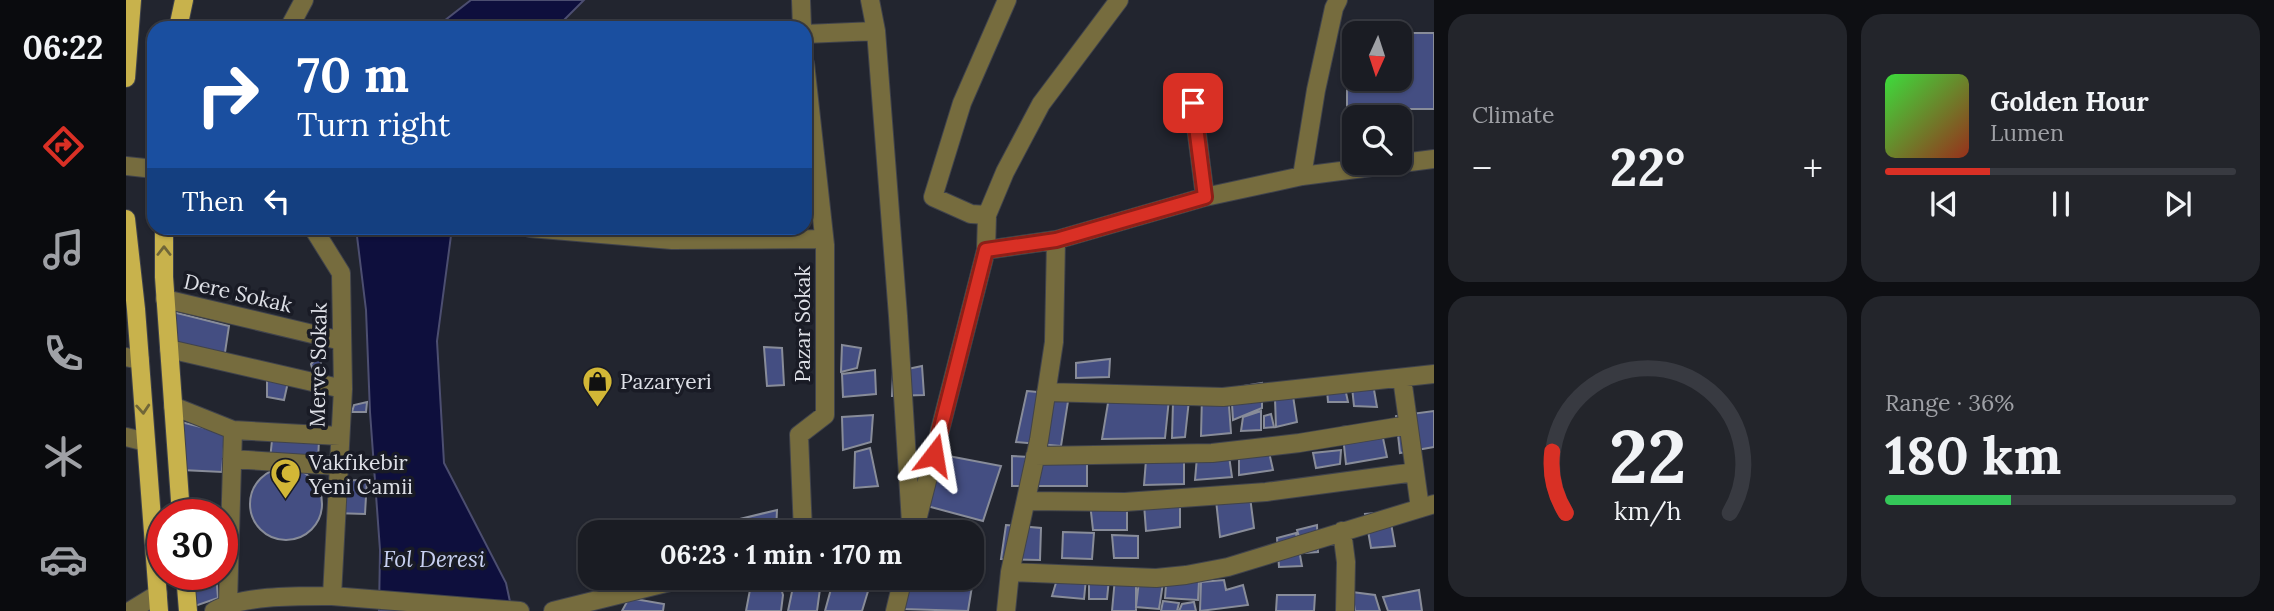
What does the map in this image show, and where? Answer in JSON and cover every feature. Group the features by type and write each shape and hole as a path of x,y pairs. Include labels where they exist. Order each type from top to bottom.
{"main road":[{"path":"126,78 132,0"},
{"path":"180,21 184,0"},
{"path":"126,219 133,358 146,442 159,603"},
{"path":"164,235 165,299 180,499"},
{"path":"186,590 188,611"}],"street":[{"path":"293,21 304,0"},
{"path":"801,0 802,21"},
{"path":"870,0 876,31 912,520"},
{"path":"987,215 971,214 933,197 962,103 1007,0"},
{"path":"916,520 986,250 987,215 1005,172 1041,104 1119,0"},
{"path":"1302,176 1316,90 1338,0"},
{"path":"812,34 876,31"},
{"path":"1193,103 1205,197"},
{"name":"Pazar Sokak","path":"803,520 799,435 825,415 824,239 812,128"},
{"path":"986,250 1056,240 1205,197 1302,176 1434,159"},
{"path":"126,166 147,168"},
{"name":"Merve Sokak","path":"317,235 341,273 343,389 332,596"},
{"path":"613,235 672,240 824,239"},
{"path":"1006,611 1010,572 1035,456 1054,342 1056,240"},
{"name":"Dere Sokak","path":"165,299 342,341"},
{"path":"169,349 343,389"},
{"path":"1046,392 1223,397 1434,374"},
{"path":"1010,572 1156,578 1186,575 1228,567 1427,506 1415,472 1402,378"},
{"path":"173,406 233,430 340,436"},
{"path":"1035,456 1212,453 1299,443 1408,425"},
{"path":"233,430 221,607 302,603 332,596 372,603 520,611"},
{"path":"126,438 146,442"},
{"path":"232,459 339,466"},
{"path":"1026,501 1125,502 1266,492 1415,472"},
{"path":"1342,531 1346,562 1345,611"},
{"path":"553,611 638,590"},
{"path":"895,611 900,590"},
{"path":"130,611 159,603"}],"water":[{"path":"471,0 584,0 563,21 444,21"},
{"name":"Fol Deresi","path":"357,235 451,235 437,341 444,463 506,583 512,611 379,611 380,550 366,310"}],"building":[{"path":"1412,33 1434,33 1434,109 1412,109 1412,105 1347,105 1347,91 1412,91"},
{"path":"169,311 229,326 224,359 171,346"},
{"path":"842,345 861,348 857,368 841,372"},
{"path":"764,347 782,348 784,385 767,386"},
{"path":"321,354 321,379 315,379 311,364"},
{"path":"1110,359 1109,377 1076,378 1076,363"},
{"path":"922,366 924,395 892,396 893,372"},
{"path":"875,370 876,394 843,397 842,374"},
{"path":"267,380 288,382 284,400 267,397"},
{"path":"1262,383 1262,408 1233,420 1231,388"},
{"path":"1373,384 1377,407 1354,406 1352,387"},
{"path":"1345,388 1348,402 1328,402 1327,390"},
{"path":"1027,391 1069,395 1061,446 1016,442"},
{"path":"1228,392 1231,433 1201,436 1202,395"},
{"path":"1293,396 1297,422 1276,427 1275,399"},
{"path":"1109,397 1169,399 1165,438 1102,439"},
{"path":"1189,400 1185,437 1172,438 1173,402"},
{"path":"367,402 366,412 352,412 354,405"},
{"path":"1261,411 1261,430 1241,431 1243,417"},
{"path":"1434,411 1434,447 1400,453 1396,416"},
{"path":"1271,414 1274,427 1264,428 1264,416"},
{"path":"873,415 871,442 843,450 842,417"},
{"path":"177,421 225,433 222,472 182,470"},
{"path":"1380,424 1387,457 1346,464 1342,427"},
{"path":"272,440 319,440 318,461 270,460"},
{"path":"870,448 878,486 854,488 855,452"},
{"path":"1341,450 1340,464 1316,468 1313,453"},
{"path":"1269,452 1273,470 1239,475 1239,458"},
{"path":"938,454 1001,466 983,520 927,506"},
{"path":"1012,456 1087,460 1087,486 1012,486"},
{"path":"1229,456 1232,477 1195,480 1197,457"},
{"path":"1184,457 1184,484 1144,485 1146,460"},
{"name":"Vakfıkebir Yeni Camii","path":"286,468 306,474 316,484 322,504 316,524 306,534 286,540 266,534 256,524 250,504 256,484 266,474"},
{"path":"367,479 365,514 333,513 334,482"},
{"path":"1249,489 1254,528 1220,537 1215,491"},
{"path":"1180,500 1180,527 1146,531 1144,504"},
{"path":"1090,503 1127,504 1127,530 1093,530"},
{"path":"777,510 777,520 736,520"},
{"path":"1389,512 1395,546 1371,548 1365,514"},
{"path":"1006,525 1041,528 1040,560 1001,559"},
{"path":"1317,525 1318,552 1304,553 1297,530"},
{"path":"1063,532 1094,533 1092,559 1062,558"},
{"path":"1296,533 1302,566 1279,567 1277,538"},
{"path":"1112,535 1138,536 1138,558 1114,558"},
{"path":"1058,576 1086,579 1084,599 1052,596"},
{"path":"1115,578 1136,580 1136,611 1112,611"},
{"path":"1089,579 1109,579 1107,599 1089,599"},
{"path":"1224,580 1226,590 1243,585 1248,605 1200,611 1201,582"},
{"path":"1139,581 1163,583 1159,609 1136,607"},
{"path":"1199,581 1198,600 1165,598 1166,584"},
{"path":"193,590 217,590 218,598 195,606"},
{"path":"750,590 782,590 781,611 746,611"},
{"path":"792,590 820,590 817,611 788,611"},
{"path":"831,590 868,590 862,611 825,611"},
{"path":"905,590 971,590 968,611 903,609"},
{"path":"1419,590 1422,611 1388,611 1383,597"},
{"path":"1352,592 1375,595 1380,611 1355,611"},
{"path":"1277,595 1315,595 1314,611 1276,611"},
{"path":"629,598 664,604 663,611 622,611"},
{"path":"1163,601 1179,603 1177,611 1161,611"},
{"path":"1194,602 1196,611 1179,611 1182,604"}],"place":[{"name":"Pazaryeri","path":"597,408"},
{"name":"Vakfıkebir Yeni Camii","path":"286,501"}],"route":[{"path":"934,455 986,250 1056,240 1205,197 1193,103"}]}
